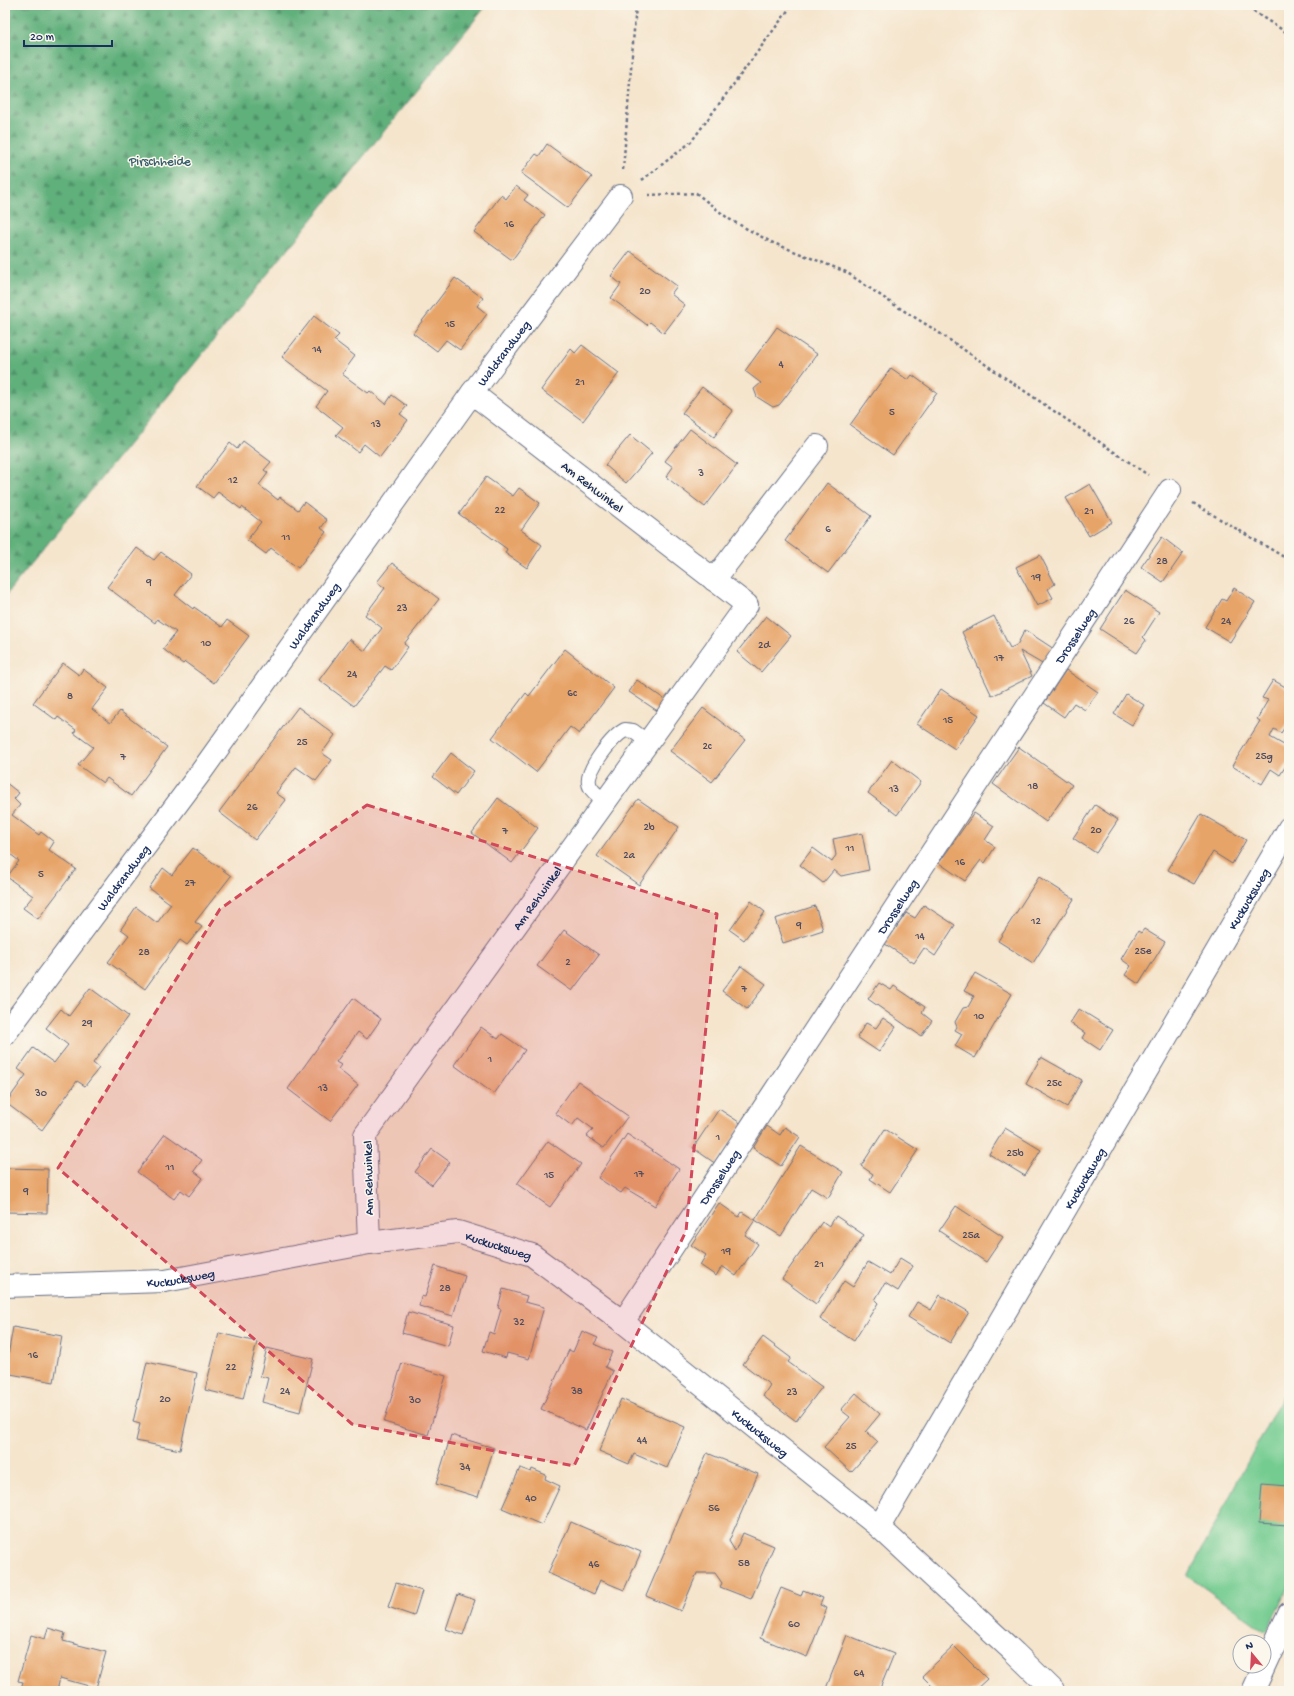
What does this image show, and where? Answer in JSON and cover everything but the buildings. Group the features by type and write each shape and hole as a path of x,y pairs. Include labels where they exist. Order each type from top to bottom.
{"street":[{"name":"Waldrandweg","path":"5,1034 201,772 472,393 621,196"},
{"name":"Am Rehwinkel","path":"369,1243 365,1135 747,605 472,393"},
{"path":"714,580 816,446"},
{"name":"Drosselweg","path":"623,1322 1170,490"},
{"name":"Kuckucksweg","path":"879,1527 1289,828"},
{"name":"Kuckucksweg","path":"5,1286 165,1281 369,1243 458,1232 532,1254 623,1322 879,1527 1054,1691"},
{"path":"1253,1691 1289,1613"}],"lane":[{"path":"606,801 590,788 588,778 592,768 615,738 625,730 633,731 648,742"}],"path":[{"path":"621,196 636,5"},
{"path":"621,196 691,142 792,5"},
{"path":"1243,5 1289,34"},
{"path":"621,196 696,193 730,219 771,242 846,272 893,304 939,332 1170,490 1289,560"}],"highlighted area":[{"path":"367,805 717,914 686,1231 574,1466 352,1424 58,1168 220,909"}],"green space":[{"name":"Pirschheide","path":"5,5 487,5 5,596"},
{"path":"1289,1383 1289,1587 1266,1632 1188,1576"}]}
